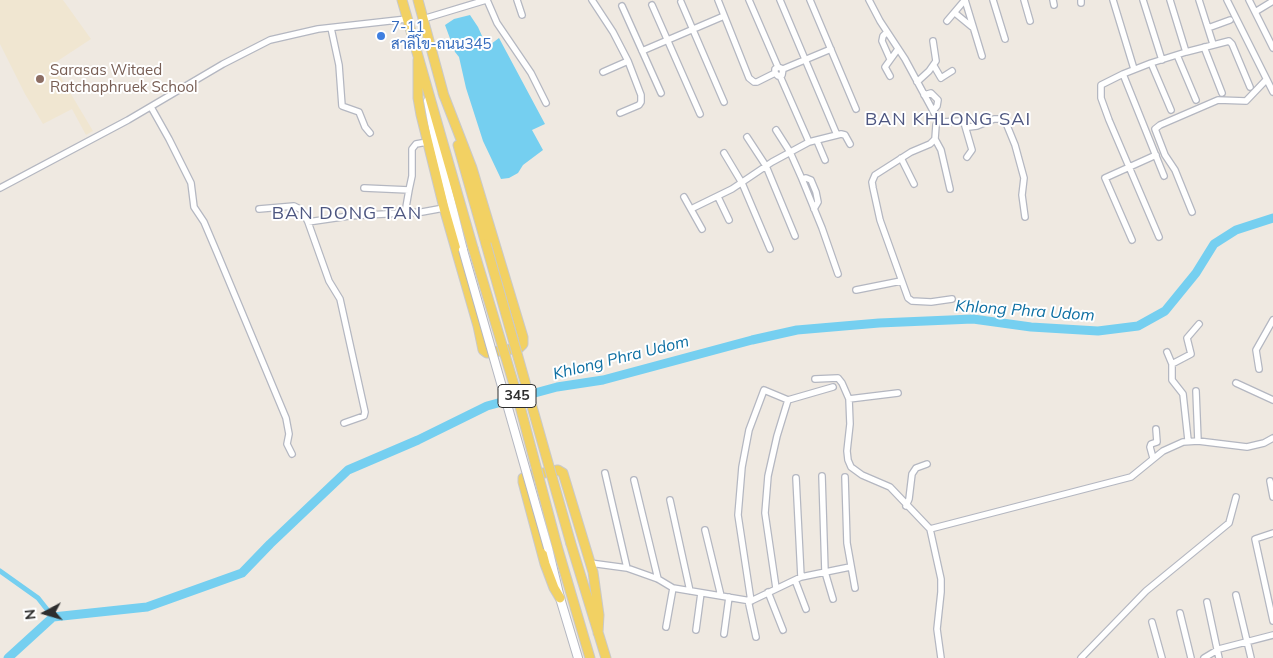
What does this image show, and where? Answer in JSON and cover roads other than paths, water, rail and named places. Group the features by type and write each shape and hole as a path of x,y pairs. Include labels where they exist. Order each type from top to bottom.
{"main road":[{"name":"345","path":"402,0 472,248 516,395 552,547 560,598 578,658"},
{"name":"345","path":"418,0 571,544 606,658"},
{"path":"418,60 418,98 427,142 483,350 487,353 519,348 523,344 523,336 474,177 443,93"},
{"name":"345","path":"426,88 435,139 463,250 552,547 590,658"},
{"path":"560,598 545,564 523,478 558,470 561,471 595,580 599,615 598,634"}],"street":[{"path":"423,19 486,0 497,23 531,73 546,103"},
{"path":"517,0 522,15"},
{"path":"592,0 628,61 641,95 641,102 620,113"},
{"path":"718,0 749,78 757,82 778,75"},
{"path":"749,0 780,68"},
{"path":"780,0 837,135"},
{"path":"810,0 856,109"},
{"path":"869,0 938,120 942,122 960,122 965,126 972,127 998,119 1006,123 1015,145 1024,178 1022,196 1025,217"},
{"path":"947,21 964,0"},
{"path":"964,0 982,56"},
{"path":"993,0 1005,39"},
{"path":"1024,0 1030,21"},
{"path":"1114,0 1134,69"},
{"path":"1143,0 1162,60"},
{"path":"1170,0 1186,52"},
{"path":"1200,0 1213,44"},
{"path":"1226,0 1273,92"},
{"path":"1249,0 1273,48"},
{"path":"1255,12 1273,1"},
{"path":"681,2 724,102"},
{"path":"652,5 700,114"},
{"path":"622,6 661,93"},
{"path":"955,13 973,28"},
{"path":"642,51 724,16"},
{"path":"0,188 151,107 259,45 280,37 331,28 407,19"},
{"path":"1208,28 1230,20"},
{"path":"331,28 339,64 342,106 359,112 365,127 370,133"},
{"path":"887,32 883,36 882,41 890,59"},
{"path":"917,82 934,66 936,56 933,40"},
{"path":"1159,236 1109,120 1100,85 1151,63 1229,40 1250,88"},
{"path":"1204,47 1222,93"},
{"path":"809,142 775,70 831,49"},
{"path":"890,76 885,67 898,49"},
{"path":"1177,55 1196,100"},
{"path":"603,72 628,61"},
{"path":"1151,63 1171,110"},
{"path":"934,66 941,78 952,71"},
{"path":"1122,74 1164,176"},
{"path":"1192,212 1175,170 1165,155 1155,129 1160,125 1218,100 1246,102 1266,80"},
{"path":"151,107 191,183 194,207 204,222 286,418 289,434 287,444 292,454"},
{"path":"938,120 935,139 941,150 950,189"},
{"path":"965,126 972,150 967,157"},
{"path":"776,130 790,152 802,179 838,274"},
{"path":"691,209 742,183 766,166 809,142 843,134 850,144"},
{"path":"747,138 766,166 795,236"},
{"path":"935,139 930,144 917,149 874,175 872,182 880,220 906,295 912,300 936,302 952,298"},
{"path":"817,141 825,160"},
{"path":"405,213 412,176 412,149 416,144 427,142"},
{"path":"724,153 742,183 770,249"},
{"path":"1132,240 1105,178 1156,155"},
{"path":"901,158 914,184"},
{"path":"364,188 409,190"},
{"path":"718,196 729,220"},
{"path":"684,197 702,229"},
{"path":"259,209 294,206 302,210 329,281 340,299 365,412 364,416 344,423"},
{"path":"308,222 340,217 405,213 444,208"},
{"path":"856,290 900,281"},
{"path":"1259,369 1256,350 1273,320"},
{"path":"1172,364 1191,354 1187,338 1199,324"},
{"path":"1167,352 1172,364 1172,380 1184,394 1188,440"},
{"path":"815,379 834,377 840,379 849,399 850,424 847,451 849,463 862,475 890,487 906,506 930,529 941,579 937,629 941,658"},
{"path":"1236,382 1273,400"},
{"path":"756,637 749,600 738,515 742,467 747,440 764,390 788,400 832,387"},
{"path":"1196,391 1198,441"},
{"path":"849,399 898,393"},
{"path":"776,588 765,513 768,476 788,400"},
{"path":"1153,458 1150,446 1156,442 1156,429"},
{"path":"930,529 1098,484 1124,479 1137,473 1153,458 1188,440 1247,447 1256,446 1273,438"},
{"path":"906,506 912,474 916,468 927,464"},
{"path":"605,473 628,568"},
{"path":"822,476 826,572 833,599"},
{"path":"845,477 847,543 855,588"},
{"path":"796,478 798,578 806,609"},
{"path":"634,480 658,579"},
{"path":"1270,480 1273,497"},
{"path":"1080,658 1146,591 1229,523 1236,497"},
{"path":"670,500 690,591"},
{"path":"705,530 721,596"},
{"path":"1273,533 1255,539 1273,621"},
{"path":"590,562 628,568 658,579 673,588 749,600 798,578 850,567"},
{"path":"666,628 673,588"},
{"path":"768,592 783,630"},
{"path":"696,630 701,593"},
{"path":"1236,595 1250,658"},
{"path":"724,634 729,597"},
{"path":"1207,602 1219,658"},
{"path":"1180,613 1191,658"},
{"path":"1152,622 1162,658"},
{"path":"1204,658 1218,650 1273,635"}],"water":[{"path":"470,15 487,47 499,38 545,124 532,130 543,150 523,165 518,173 509,178 501,179 483,141 466,88 459,57 455,52 445,25 454,19"}],"waterway":[{"name":"Khlong Phra Udom","path":"8,658 53,617 147,607 242,573 348,470 418,440 487,406 557,387 603,380 752,340 797,330 879,323 973,319 1031,327 1098,331 1138,326 1165,311 1196,273 1214,244 1236,230 1273,218"},
{"path":"0,571 38,598 53,617"}],"place":[{"name":"7-11 สาลีโข-ถนน345","path":"381,36"},
{"name":"Sarasas Witaed Ratchaphruek School","path":"40,79"}],"district":[{"name":"BAN KHLONG SAI","path":"948,120"},
{"name":"BAN DONG TAN","path":"347,214"}]}
